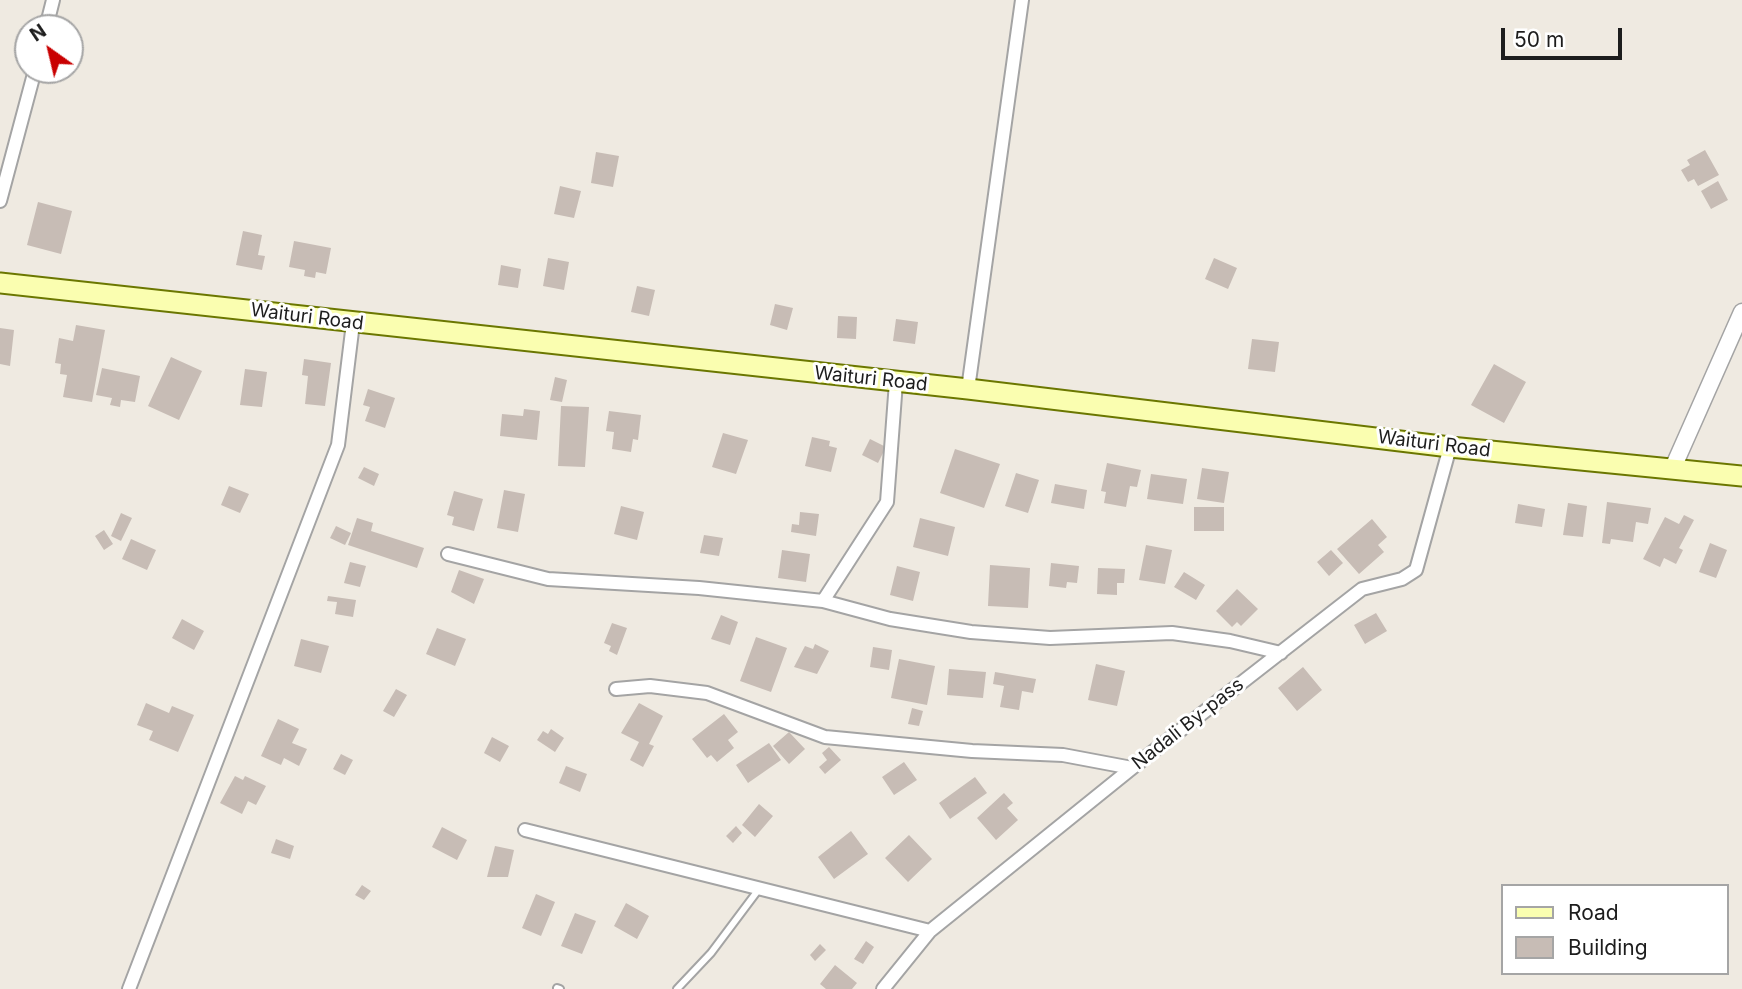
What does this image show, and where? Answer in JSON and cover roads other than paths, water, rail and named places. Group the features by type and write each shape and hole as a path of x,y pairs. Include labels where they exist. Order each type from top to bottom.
{"main road":[{"name":"Waituri Road","path":"0,284 968,389 1450,447 1742,476"}],"street":[{"path":"968,389 1022,0"},
{"path":"0,201 31,84"},
{"path":"1672,470 1742,312"},
{"path":"129,989 338,446 353,323"},
{"path":"824,601 887,502 896,382"},
{"name":"Nadali By-pass","path":"883,989 930,932 1132,768 1362,589 1402,579 1416,570 1450,447"},
{"path":"448,554 548,579 699,588 824,601 890,618 971,632 1050,638 1172,633 1230,641 1281,653"},
{"path":"616,689 650,687 707,693 825,737 947,749 1063,754 1132,768"},
{"path":"524,830 930,932"}],"lane":[{"path":"677,989 711,953 759,889"}]}
